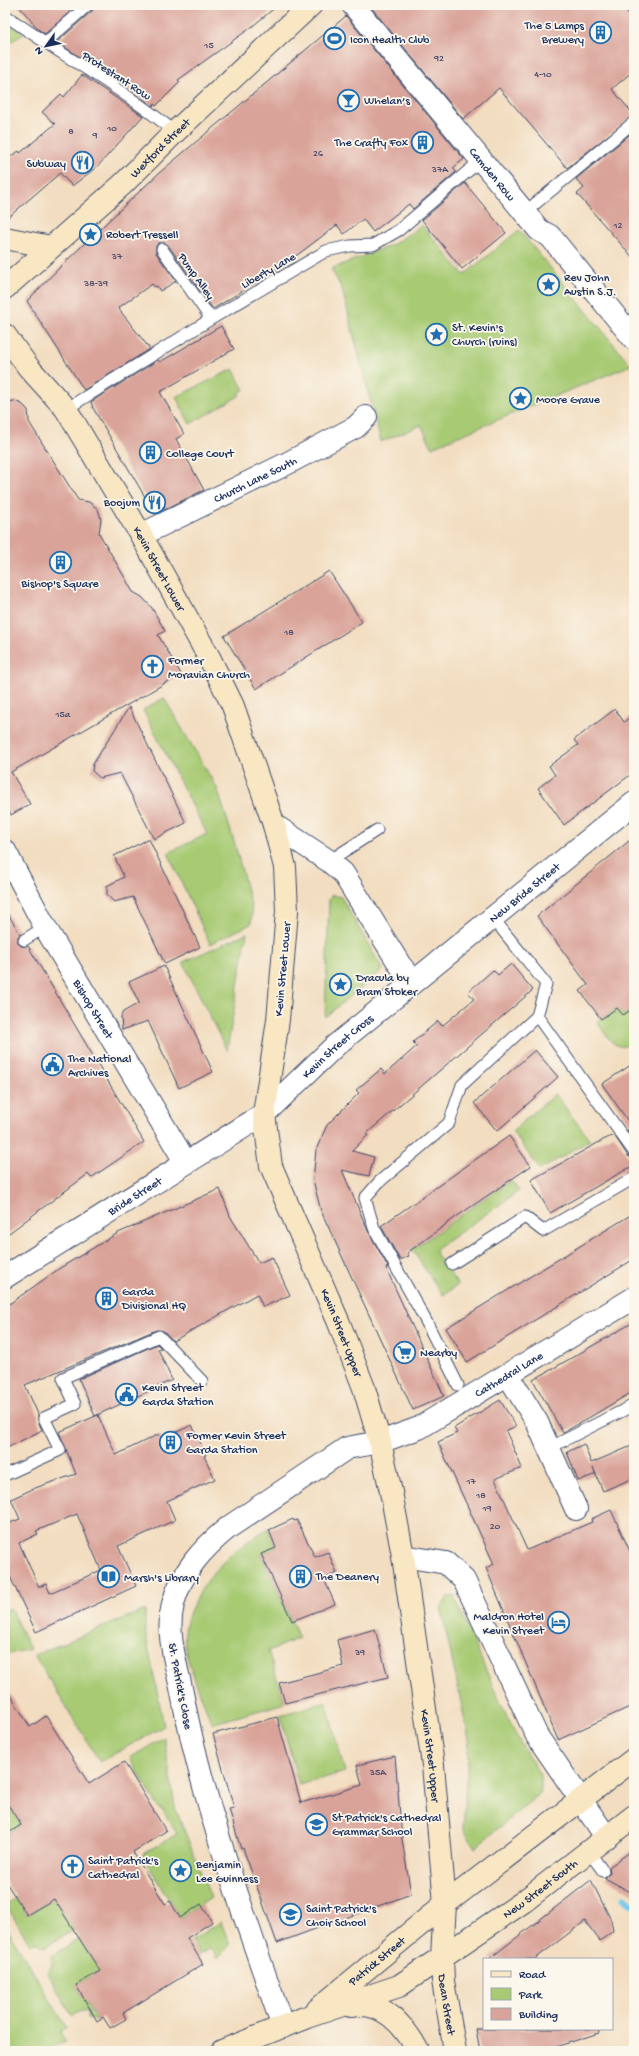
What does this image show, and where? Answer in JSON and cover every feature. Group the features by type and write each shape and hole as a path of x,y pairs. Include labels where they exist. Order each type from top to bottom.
{"main road":[{"name":"Wexford Street","path":"5,288 123,184 175,132 311,5"},
{"path":"5,238 51,247"},
{"name":"Kevin Street Lower","path":"5,335 29,368 66,409 141,535 210,659 233,706 274,825 285,867 287,911 278,1020 264,1114"},
{"path":"5,363 29,368"},
{"name":"Kevin Street Upper","path":"264,1114 271,1166 339,1323 364,1388 380,1442 403,1556 433,1765 445,1904 442,1957"},
{"path":"445,1904 581,1798 634,1759"},
{"name":"New Street South","path":"442,1957 518,1905 634,1816"},
{"name":"Patrick Street","path":"307,2017 445,1904"},
{"name":"Patrick Street","path":"222,2051 307,2017 399,1986 442,1957"},
{"name":"Dean Street","path":"442,1957 443,1981 455,2051"},
{"path":"307,2017 358,2004 382,2009 406,2030 418,2051"}],"street":[{"name":"Camden Row","path":"353,5 524,213 539,230 550,236 634,339"},
{"name":"Church Lane South","path":"141,535 286,464 356,427 366,417"},
{"name":"New Bride Street","path":"413,981 634,803"},
{"path":"274,825 329,861 343,873 400,965 413,981"},
{"name":"Bishop Street","path":"5,851 45,928 186,1163"},
{"name":"Kevin Street Cross","path":"264,1114 336,1046 413,981"},
{"name":"Bride Street","path":"5,1276 264,1114"},
{"name":"Cathedral Lane","path":"380,1442 419,1428 634,1298"},
{"path":"508,1375 537,1422 576,1509"},
{"name":"St. Patrick's Close","path":"283,2027 215,1829 203,1789 184,1706 170,1632 173,1605 182,1578 208,1545 229,1527 347,1448 380,1442"},
{"path":"403,1556 446,1564 464,1580 537,1736 607,1838"}],"lane":[{"path":"45,43 88,5"},
{"name":"Protestant Row","path":"5,14 45,43 157,117 175,132"},
{"path":"524,213 634,122"},
{"name":"Liberty Lane","path":"66,409 211,318 326,251 350,246 373,245 399,230 481,160"},
{"name":"Pump Alley","path":"162,249 211,318"},
{"path":"329,861 377,830"},
{"path":"458,1385 426,1321 374,1228 365,1198 379,1182 449,1123 462,1085 536,1016 546,984 492,917"},
{"path":"24,940 45,928"},
{"path":"536,1016 631,1140 634,1152"},
{"path":"452,1264 525,1217 543,1231 634,1178"},
{"path":"5,1475 60,1450 44,1418 74,1404 63,1378 159,1336 202,1381"},
{"path":"549,1448 634,1405"},
{"path":"589,1852 603,1871"}],"green space":[{"path":"5,20 24,34 5,45"},
{"path":"422,225 464,275 519,230 631,365 432,447 421,425 381,442 342,289 331,269 394,244"},
{"path":"233,369 244,390 240,392 239,396 190,424 176,397"},
{"path":"164,698 217,788 234,841 250,901 252,913 251,924 210,944 168,853 207,834 143,710"},
{"path":"332,895 341,897 383,970 325,1017 329,899"},
{"path":"247,933 227,1050 227,1051 183,962"},
{"path":"617,1008 623,1015 634,1008 634,1042 622,1046 612,1042 597,1022"},
{"path":"555,1094 590,1140 540,1170 512,1131"},
{"path":"511,1180 519,1191 436,1249 435,1252 458,1285 443,1295 412,1250"},
{"path":"268,1528 276,1548 261,1554 299,1638 268,1651 285,1703 215,1723 211,1722 186,1653 184,1640 189,1614 201,1590 217,1568 241,1547"},
{"path":"454,1596 494,1689 517,1737 540,1775 540,1793 475,1848 463,1828 469,1740 441,1608 448,1597"},
{"path":"10,1608 30,1649 5,1655 5,1611"},
{"path":"145,1610 145,1631 164,1726 100,1762 34,1655"},
{"path":"326,1702 345,1772 299,1785 280,1715"},
{"path":"164,1737 175,1807 211,1898 180,1918 142,1855 177,1834 162,1809 160,1810 130,1758"},
{"path":"5,1800 21,1825 5,1835"},
{"path":"62,1894 74,1930 45,1947 38,1943 30,1944 6,1905 16,1898 27,1915"},
{"path":"221,1922 230,1945 218,1958 211,1948 199,1955 191,1940"},
{"path":"5,1925 67,2028 60,2032 66,2042 41,2051 5,2051"},
{"path":"79,1939 107,1967 76,1985 97,2021 88,2018 88,2011 81,2010 72,2015 47,1973 52,1965 51,1956"}],"building":[{"path":"18,5 77,5 45,34 39,30"},
{"path":"95,5 278,5 249,29 178,80 180,82 156,106 154,104 153,106 57,42 93,10"},
{"path":"369,5 621,5 634,20 634,70 612,89 634,115 567,168 499,88 463,119"},
{"path":"346,16 464,159 453,168 456,172 413,209 409,204 373,232 363,219 344,234 337,225 284,265 213,309 168,245 165,243 158,243 156,246 156,253 176,281 160,291 157,286 155,287 152,284 118,308 150,349 84,390 27,301 64,263 159,173"},
{"path":"82,75 143,116 98,166 72,186 60,173 5,220 5,160 19,151 20,153 55,124 42,112 61,94 64,97"},
{"path":"634,131 634,259 577,194 584,188 576,179"},
{"path":"465,183 506,233 462,269 422,220"},
{"name":"College Court","path":"221,326 234,349 160,392 184,434 176,439 204,490 155,514 93,408 91,402 158,360 160,362"},
{"name":"Bishop's Square","path":"15,401 22,404 28,410 29,422 78,500 89,502 98,509 101,519 99,533 133,592 142,597 152,608 165,631 158,635 181,674 11,772 30,804 11,815 5,806 5,402"},
{"path":"329,571 362,622 256,689 224,636"},
{"path":"129,707 186,823 154,839 120,773 100,778 92,771 93,764"},
{"path":"615,709 624,722 634,714 634,772 564,825 538,788 555,775 549,766 578,745 574,740"},
{"path":"634,837 634,1008 623,1015 617,1008 601,1019 580,991 588,985 537,916"},
{"path":"149,839 200,947 165,964 133,897 114,902 107,895 107,886 124,877 114,856"},
{"name":"The National Archives","path":"5,909 20,934 18,937 18,943 21,946 28,946 144,1142 91,1178 88,1174 5,1236"},
{"path":"511,964 533,990 366,1134 368,1135 352,1151 374,1157 369,1176 342,1170 368,1231 388,1267 386,1268 444,1396 413,1410 321,1211 313,1180 316,1150 327,1125 359,1093 356,1090 381,1069 385,1074 417,1046 413,1042 438,1021 442,1026 474,999 468,992 493,970 498,975"},
{"path":"164,966 213,1072 179,1088 148,1021 122,1030 121,1016 123,1012 139,1003 129,982"},
{"path":"535,1050 558,1077 497,1131 474,1103"},
{"path":"634,1063 634,1140 627,1130 633,1128 602,1084"},
{"path":"614,1135 628,1156 634,1159 634,1165 550,1213 531,1180"},
{"path":"509,1136 531,1166 456,1217 407,1253 409,1256 400,1260 381,1226"},
{"name":"Garda Divisional HQ","path":"220,1189 230,1216 259,1263 272,1257 290,1295 263,1307 257,1294 173,1341 164,1331 156,1330 25,1385 38,1414 38,1421 42,1430 5,1449 5,1307 60,1268 118,1233"},
{"path":"634,1213 634,1259 467,1362 446,1328"},
{"path":"634,1322 634,1391 563,1433 533,1380"},
{"path":"157,1344 161,1348 158,1349 172,1380 95,1416 79,1379"},
{"path":"500,1400 516,1426 506,1431 522,1468 495,1479 527,1550 592,1522 591,1519 611,1510 634,1560 634,1705 558,1740 486,1568 494,1564 438,1442 457,1433 454,1428"},
{"path":"98,1415 116,1455 159,1434 162,1439 192,1425 215,1479 167,1501 175,1520 118,1546 136,1586 36,1632 5,1566 5,1513 10,1523 20,1519 11,1499 35,1488 76,1474 59,1432","holes":["77,1514 101,1570 50,1593 46,1584 39,1587 19,1543 38,1534 36,1531"]},
{"path":"584,1444 591,1463 634,1445 634,1478 603,1491 596,1474 578,1481 567,1452"},
{"name":"The Deanery","path":"293,1519 294,1521 297,1520 315,1557 328,1552 337,1573 324,1579 335,1604 292,1621 261,1554 276,1548 269,1530"},
{"path":"375,1629 388,1677 285,1703 279,1683 343,1666 337,1640"},
{"name":"Saint Patrick's Cathedral","path":"5,1686 30,1727 46,1716 89,1784 124,1762 166,1831 133,1852 165,1904 170,1901 180,1918 201,1904 212,1922 187,1938 203,1964 123,2013 126,2019 110,2028 103,2017 97,2021 76,1985 100,1971 54,1899 27,1915 5,1881 5,1835 21,1825 5,1800"},
{"name":"St Patrick's Cathedral Grammar School","path":"277,1717 301,1803 362,1785 357,1765 395,1756 402,1839 411,1894 277,1943 243,1848 241,1849 229,1809 234,1808 213,1734"},
{"path":"634,1849 634,1894 605,1878 610,1873 609,1867"},
{"path":"591,1880 611,1920 613,1931 600,1941 585,1921 536,1958 490,1958"},
{"path":"476,2029 598,2030 599,2033 543,2051 480,2051"}],"waterway":[{"path":"624,1898 634,1906"}],"place":[{"name":"The 5 Lamps Brewery","path":"600,32"},
{"name":"Icon Health Club","path":"335,39"},
{"name":"Whelan’s","path":"348,100"},
{"name":"The Crafty Fox","path":"423,142"},
{"name":"Subway","path":"82,163"},
{"name":"Robert Tressell","path":"90,234"},
{"name":"Rev John Austin S.J.","path":"548,284"},
{"name":"St. Kevin's Church (ruins)","path":"437,334"},
{"name":"Moore Grave","path":"521,399"},
{"name":"College Court","path":"151,453"},
{"name":"Boojum","path":"155,502"},
{"name":"Bishop's Square","path":"60,562"},
{"name":"Former Moravian Church","path":"152,667"},
{"name":"Dracula by Bram Stoker","path":"340,984"},
{"name":"The National Archives","path":"52,1065"},
{"name":"Garda Divisional HQ","path":"106,1298"},
{"name":"Nearby","path":"404,1352"},
{"name":"Kevin Street Garda Station","path":"126,1394"},
{"name":"Former Kevin Street Garda Station","path":"171,1442"},
{"name":"The Deanery","path":"301,1576"},
{"name":"Marsh's Library","path":"109,1577"},
{"name":"Maldron Hotel Kevin Street","path":"559,1623"},
{"name":"St Patrick's Cathedral Grammar School","path":"317,1824"},
{"name":"Saint Patrick's Cathedral","path":"73,1867"},
{"name":"Benjamin Lee Guinness","path":"180,1871"},
{"name":"Saint Patrick's Choir School","path":"290,1915"}]}
